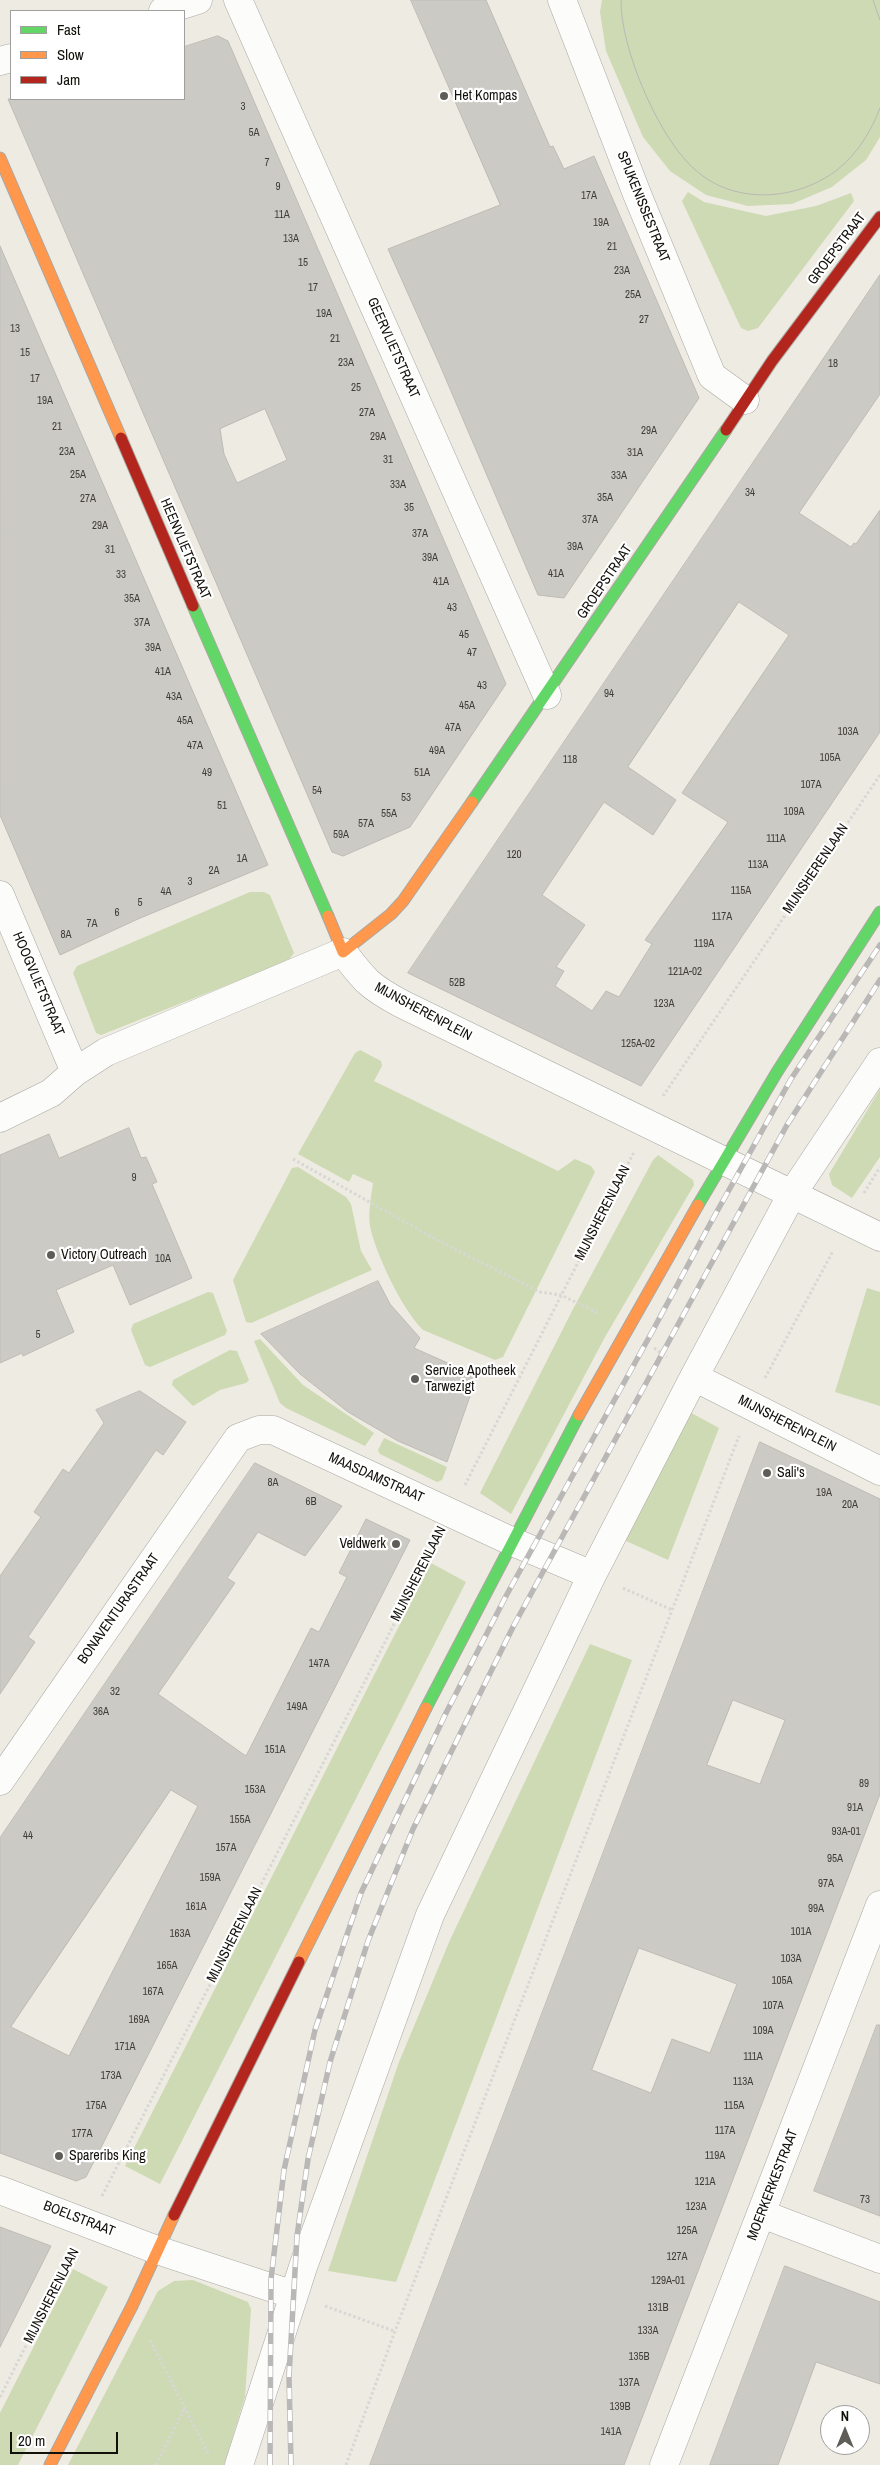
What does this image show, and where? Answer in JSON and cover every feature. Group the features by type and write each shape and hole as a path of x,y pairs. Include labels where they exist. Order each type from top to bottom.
{"street":[{"path":"165,10 198,0"},
{"name":"GEERVLIETSTRAAT","path":"238,0 547,695"},
{"name":"SPIJKENISSESTRAAT","path":"562,0 637,194 712,376 745,400"},
{"name":"HEENVLIETSTRAAT","path":"0,158 343,952"},
{"name":"GROEPSTRAAT","path":"343,952 391,914 403,901 547,695 772,361 880,217"},
{"name":"HOOGVLIETSTRAAT","path":"0,895 75,1072"},
{"path":"50,2465 132,2306 157,2250 490,1584 627,1328 806,1023 880,912"},
{"path":"0,1118 39,1101 75,1072 106,1052 343,952"},
{"name":"MIJNSHERENPLEIN","path":"343,952 365,981 375,989 792,1194"},
{"path":"239,2465 294,2295 430,1915 592,1575 694,1377 792,1194 880,1062"},
{"path":"792,1194 880,1237"},
{"name":"MIJNSHERENPLEIN","path":"694,1377 880,1471"},
{"name":"MAASDAMSTRAAT","path":"238,1438 259,1430 273,1430 513,1542"},
{"name":"BONAVENTURASTRAAT","path":"0,1781 238,1438"},
{"path":"513,1542 592,1575"},
{"name":"MOERKERKESTRAAT","path":"664,2465 880,1905"},
{"name":"BOELSTRAAT","path":"0,2190 89,2222 157,2250"},
{"path":"762,2214 880,2259"},
{"path":"157,2250 294,2295"}],"path":[{"name":"MIJNSHERENLAAN","path":"0,2397 648,1124 665,1093 880,775"},
{"path":"293,1159 437,1240 540,1292 561,1295"},
{"path":"346,2465 395,2332 750,1406 880,1167"},
{"path":"592,1575 672,1610"},
{"path":"294,2295 395,2332"},
{"path":"156,2465 186,2407"}],"green space":[{"path":"602,0 880,0 880,137 866,160 832,187 792,204 748,206 706,195 670,171 643,137 606,51 600,12"},
{"path":"688,192 704,202 766,216 816,206 851,193 854,201 758,328 748,331 741,328 682,201"},
{"path":"250,892 264,892 270,895 294,953 288,961 101,1035 96,1033 73,973 77,966"},
{"path":"360,1050 381,1061 382,1066 374,1081 558,1171 575,1159 591,1166 595,1172 503,1357 495,1360 423,1330 399,1296 373,1238 369,1215 373,1183 353,1174 349,1182 298,1154 355,1053"},
{"path":"880,1089 880,1157 852,1198 832,1185 829,1174"},
{"path":"658,1155 693,1180 694,1185 605,1337 511,1514 480,1493 572,1311 653,1160"},
{"path":"298,1167 346,1197 351,1204 361,1251 372,1270 251,1323 246,1322 233,1280 292,1168"},
{"path":"867,1288 880,1292 880,1406 835,1392"},
{"path":"208,1292 213,1293 227,1331 225,1335 150,1367 145,1365 131,1330 133,1324"},
{"path":"260,1339 303,1385 374,1433 365,1446 286,1408 280,1403 254,1341"},
{"path":"230,1350 237,1351 249,1380 246,1383 220,1390 193,1406 172,1385 173,1380"},
{"path":"686,1410 719,1428 668,1560 624,1540"},
{"path":"384,1438 447,1467 442,1480 437,1482 380,1454 378,1450"},
{"path":"431,1563 466,1582 160,2184 125,2166"},
{"path":"590,1644 632,1660 396,2282 328,2271 399,2062 450,1940"},
{"path":"73,2269 108,2287 18,2465 0,2465 0,2413"},
{"path":"193,2280 248,2302 251,2309 245,2397 224,2465 68,2465 158,2291 174,2281"}],"building":[{"path":"411,0 486,0 550,147 553,146 564,169 594,156 699,398 564,598 538,595 388,249 500,205"},
{"path":"218,36 228,41 506,684 410,827 343,856 332,852 8,99 185,100 185,47","holes":["265,409 287,460 237,483 224,454 220,429"]},
{"path":"0,246 268,865 138,919 60,955 0,815"},
{"path":"880,275 880,394 799,513 851,547 854,543 856,544 880,510 880,732 641,1086 408,973","holes":["739,602 789,635 682,793 728,822 645,940 652,944 619,997 606,991 592,1011 555,986 564,971 556,967 585,925 542,895 604,802 653,835 676,800 628,767"]},
{"name":"Victory Outreach","path":"129,1128 141,1158 146,1157 157,1182 152,1184 192,1278 130,1305 113,1265 56,1290 74,1332 23,1356 22,1353 0,1363 0,1155 49,1134 59,1158"},
{"path":"378,1281 390,1304 420,1338 414,1348 477,1376 447,1462 398,1441 348,1412 300,1374 261,1334"},
{"path":"140,1391 186,1422 163,1455 156,1450 28,1637 35,1642 0,1694 0,1576 41,1517 34,1512 63,1469 69,1473 104,1423 96,1410"},
{"path":"760,1442 880,1499 880,1794 624,2465 370,2465","holes":["733,1700 785,1720 760,1784 707,1765","639,1948 737,1984 710,2053 672,2039 651,2093 592,2070"]},
{"path":"255,1463 342,1506 305,1556 258,1532 227,1578 235,1583 158,1694 246,1756 311,1628 319,1632 347,1577 339,1573 366,1519 410,1540 86,2177 76,2181 0,2153 0,1838","holes":["171,1790 198,1806 69,2056 11,2027"]},
{"path":"877,2025 880,2025 880,2216 814,2191"},
{"path":"0,2227 51,2246 0,2347"},
{"path":"785,2266 880,2302 880,2384 816,2362 778,2465 710,2465"}],"tram line":[{"path":"621,0 622,20 627,43 635,68 657,118 684,159 699,173 715,183 732,190 750,194 768,195 804,188 821,180 844,164 868,134 880,108"},
{"path":"873,0 880,20"}],"railway":[{"path":"270,2465 271,2279 284,2170 315,2030 361,1893 446,1713 506,1596 791,1079 880,945"},
{"path":"291,2465 289,2376 297,2236 308,2159 330,2062 368,1941 413,1829 514,1625 787,1125 880,980"}],"traffic: fast":[{"path":"472,802 726,430"},
{"path":"193,606 328,916"},
{"path":"698,1205 777,1072 880,912"},
{"path":"426,1708 579,1415"}],"traffic: slow":[{"path":"0,158 121,438"},
{"path":"328,916 343,952 391,914 403,901 472,802"},
{"path":"579,1415 698,1205"},
{"path":"299,1962 426,1708"},
{"path":"50,2465 132,2306 174,2215"}],"traffic: jam":[{"path":"726,430 772,361 880,217"},
{"path":"121,438 193,606"},
{"path":"174,2215 299,1962"}],"place":[{"name":"Het Kompas","path":"444,96"},
{"name":"Victory Outreach","path":"51,1255"},
{"name":"Service Apotheek Tarwezigt","path":"415,1379"},
{"name":"Sali's","path":"767,1473"},
{"name":"Veldwerk","path":"396,1544"},
{"name":"Spareribs King","path":"59,2156"}]}
